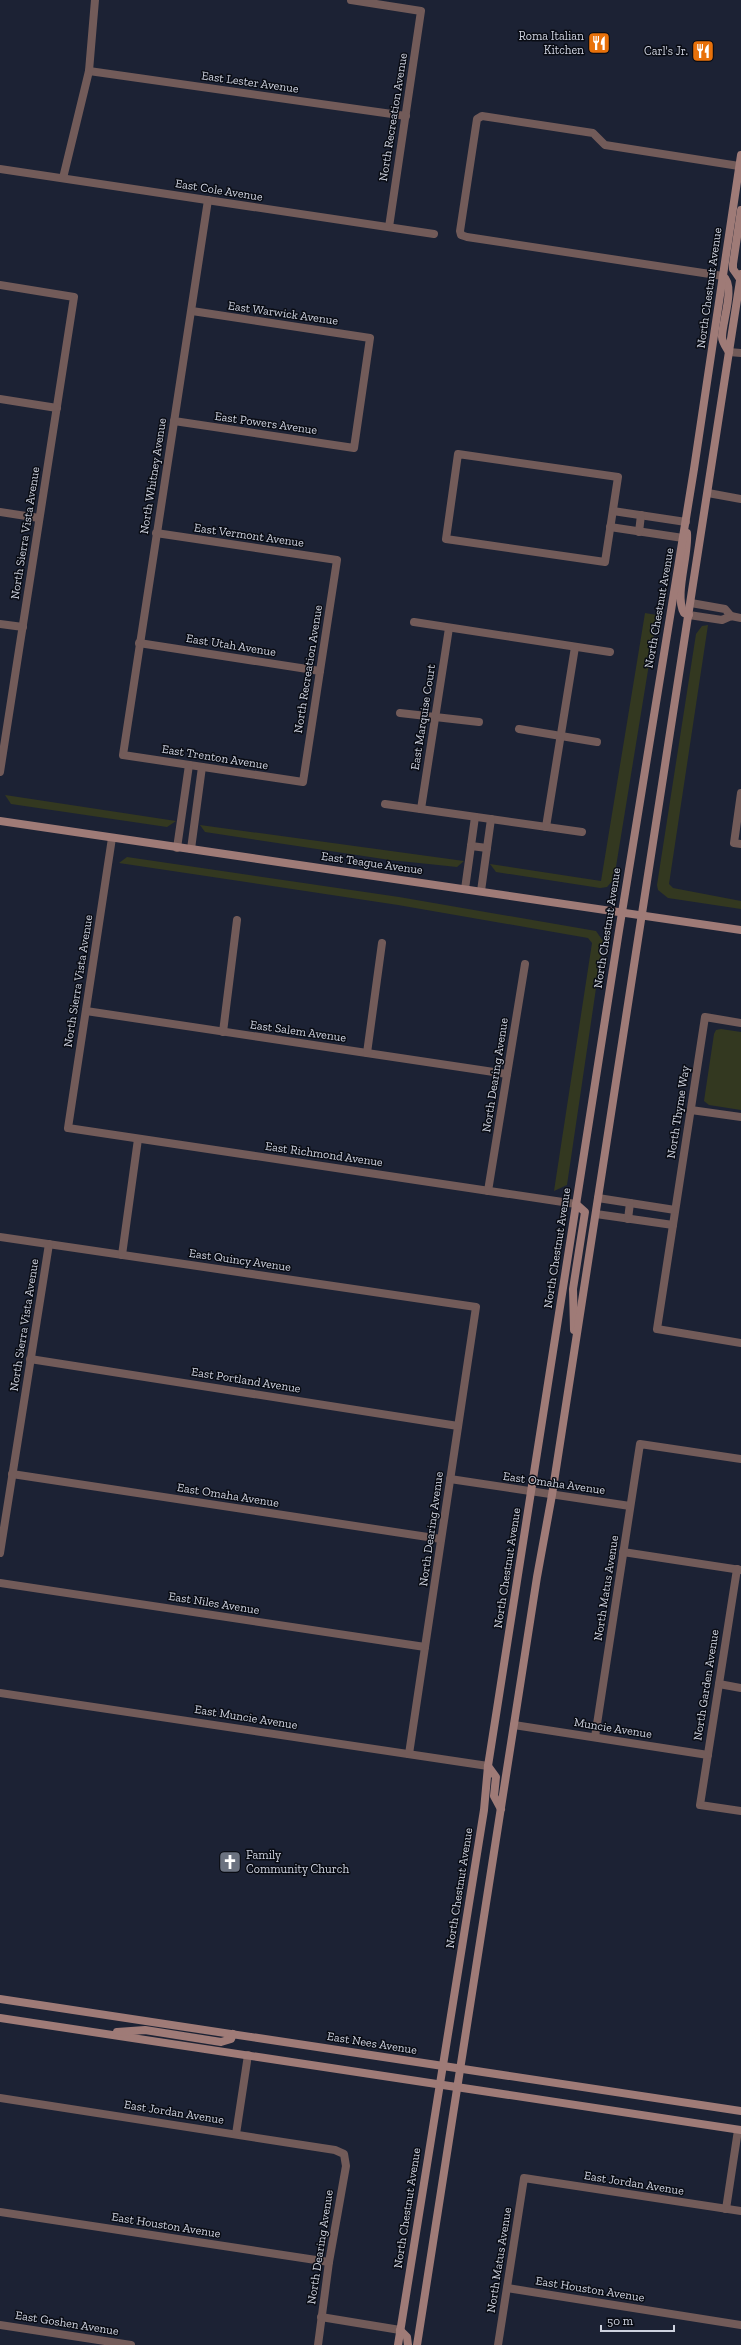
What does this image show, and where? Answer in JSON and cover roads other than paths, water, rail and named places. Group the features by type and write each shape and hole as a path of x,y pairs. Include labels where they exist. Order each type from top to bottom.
{"main road":[{"name":"North Chestnut Avenue","path":"398,2345 484,1810 488,1766 622,912 686,522 741,155"},
{"path":"417,2345 596,1214 741,277 733,269 732,264 741,210"},
{"path":"723,276 729,284 729,289 722,339 729,352"},
{"path":"686,522 688,547 680,602 684,613 689,615"},
{"name":"East Teague Avenue","path":"0,821 741,930"},
{"path":"574,1353 573,1289 585,1212 576,1204"},
{"path":"488,1766 496,1777 494,1796 501,1809"},
{"name":"East Nees Avenue","path":"0,1999 741,2111"},
{"path":"0,2018 740,2129"},
{"path":"100,2033 145,2030 221,2042 231,2039 233,2034"},
{"path":"400,2330 407,2338 408,2345"}],"street":[{"path":"63,178 89,70 95,0"},
{"name":"North Recreation Avenue","path":"351,0 421,11 388,227"},
{"name":"East Lester Avenue","path":"89,70 406,116"},
{"path":"723,276 468,237 461,235 460,231 478,119 482,116 593,133 605,145 740,169"},
{"name":"East Cole Avenue","path":"0,169 434,234"},
{"name":"North Whitney Avenue","path":"123,755 208,200"},
{"name":"North Sierra Vista Avenue","path":"0,286 74,297 22,627 3,737 0,772"},
{"name":"East Warwick Avenue","path":"192,311 370,338 354,448"},
{"path":"729,352 741,353"},
{"path":"0,399 57,408"},
{"name":"East Powers Avenue","path":"174,421 354,448"},
{"path":"458,454 618,477 612,511 605,562 446,539 458,454"},
{"path":"708,493 741,499"},
{"path":"612,511 686,522"},
{"path":"0,512 39,518"},
{"path":"639,532 641,516"},
{"path":"610,527 683,538"},
{"name":"East Vermont Avenue","path":"156,533 337,560"},
{"name":"North Recreation Avenue","path":"303,782 337,560"},
{"path":"691,603 725,609 731,616"},
{"path":"689,615 722,620 731,616 741,618"},
{"path":"414,622 610,652"},
{"path":"0,624 22,627"},
{"name":"East Marquise Court","path":"421,809 449,628"},
{"name":"East Utah Avenue","path":"139,643 320,671"},
{"path":"546,827 575,647"},
{"path":"400,713 479,722"},
{"path":"519,729 597,742"},
{"name":"East Trenton Avenue","path":"123,755 303,782"},
{"path":"177,848 189,765"},
{"path":"191,850 202,767"},
{"path":"737,844 741,793"},
{"path":"385,804 582,832"},
{"path":"465,889 475,817"},
{"path":"481,891 491,819"},
{"name":"North Sierra Vista Avenue","path":"68,1128 112,838"},
{"path":"471,846 487,848"},
{"path":"223,1032 237,920"},
{"path":"367,1053 382,943"},
{"name":"North Dearing Avenue","path":"488,1191 525,964"},
{"name":"East Salem Avenue","path":"86,1011 507,1074"},
{"name":"North Thyme Way","path":"741,1023 705,1017 657,1329 741,1343"},
{"path":"691,1110 741,1117"},
{"name":"East Richmond Avenue","path":"68,1128 576,1204"},
{"path":"122,1255 138,1139"},
{"path":"598,1198 676,1210"},
{"path":"628,1219 630,1203"},
{"path":"596,1214 673,1226"},
{"name":"East Quincy Avenue","path":"0,1237 476,1307"},
{"name":"North Sierra Vista Avenue","path":"0,1553 49,1244"},
{"name":"North Dearing Avenue","path":"409,1754 476,1307"},
{"name":"East Portland Avenue","path":"30,1359 458,1426"},
{"name":"North Matus Avenue","path":"595,1737 640,1444 741,1459"},
{"name":"East Omaha Avenue","path":"12,1474 441,1539"},
{"name":"East Omaha Avenue","path":"450,1479 630,1506"},
{"path":"623,1552 739,1569"},
{"name":"North Garden Avenue","path":"739,1569 700,1805 741,1811"},
{"name":"East Niles Avenue","path":"0,1583 425,1647"},
{"path":"719,1684 741,1688"},
{"name":"East Muncie Avenue","path":"0,1693 488,1766"},
{"name":"Muncie Avenue","path":"514,1725 708,1755"},
{"path":"236,2134 248,2055"},
{"name":"East Jordan Avenue","path":"0,2098 335,2150 344,2154"},
{"path":"726,2209 740,2129"},
{"name":"North Dearing Avenue","path":"318,2345 329,2262 346,2166 344,2154"},
{"name":"North Matus Avenue","path":"498,2345 524,2178"},
{"name":"East Jordan Avenue","path":"524,2178 741,2211"},
{"name":"East Houston Avenue","path":"0,2212 329,2262"},
{"name":"East Houston Avenue","path":"507,2288 741,2325"},
{"path":"321,2317 400,2330"},
{"name":"East Goshen Avenue","path":"0,2325 131,2345"}],"place":[{"name":"Roma Italian Kitchen","path":"599,43"},
{"name":"Carl's Jr.","path":"703,51"},
{"name":"Family Community Church","path":"230,1862"}]}
